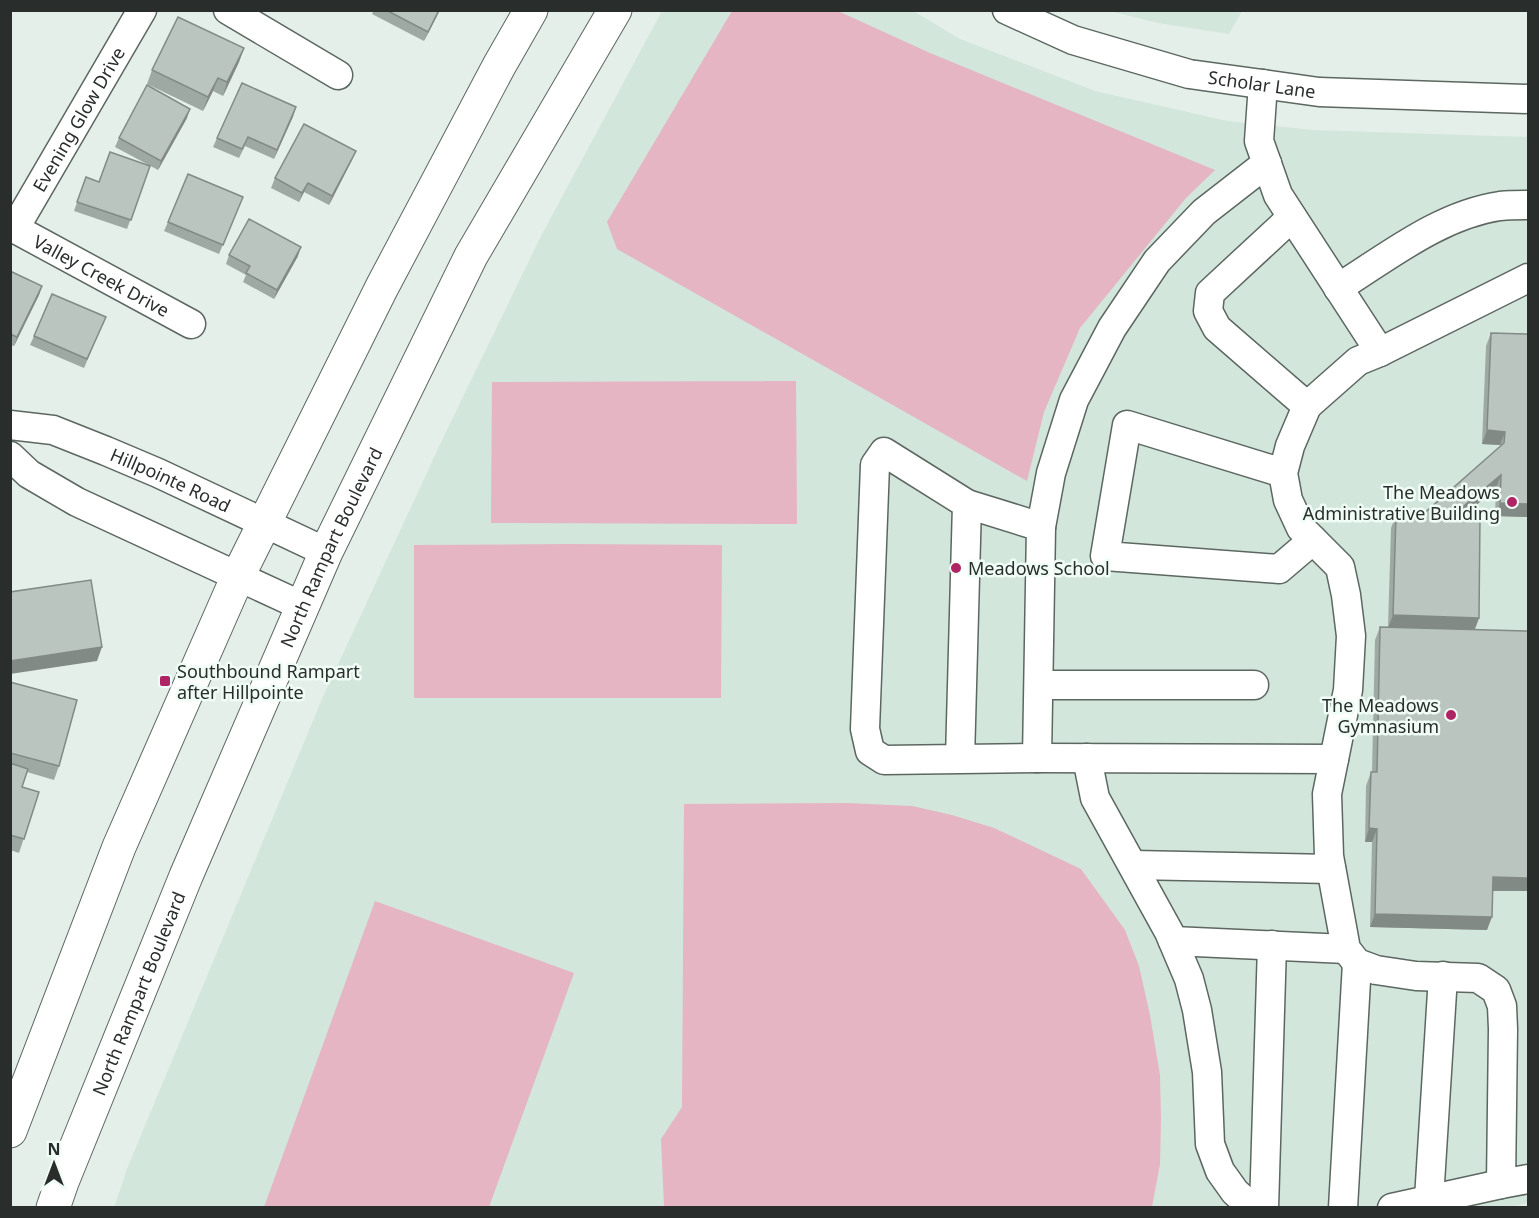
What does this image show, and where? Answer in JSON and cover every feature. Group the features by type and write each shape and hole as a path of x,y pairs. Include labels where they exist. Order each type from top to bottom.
{"main road":[{"path":"10,1131 119,847 238,576 388,276 531,10"},
{"name":"North Rampart Boulevard","path":"53,1208 186,876 326,552 471,256 615,10"}],"street":[{"name":"Evening Glow Drive","path":"13,227 142,10"},
{"path":"228,10 338,75"},
{"name":"Scholar Lane","path":"1007,10 1073,40 1189,74 1319,92 1528,99"},
{"path":"1263,84 1259,141 1278,195 1380,352"},
{"path":"1037,758 1041,527 1051,473 1074,400 1112,328 1157,261 1204,212 1267,163"},
{"path":"1338,288 1429,230 1464,216 1500,206 1528,205"},
{"path":"1292,217 1210,292 1208,310 1217,328 1307,406"},
{"name":"Valley Creek Drive","path":"13,227 191,324"},
{"path":"1343,1208 1352,956 1331,869 1327,794 1348,690 1351,636 1340,567 1301,528 1288,500 1283,473 1290,446 1307,406 1358,361 1528,278"},
{"name":"Hillpointe Road","path":"10,425 53,430 64,434 158,473 326,552"},
{"path":"1283,473 1127,425 1105,556 1279,568 1313,540"},
{"path":"1041,527 967,504 884,452 875,465 865,729 870,752 884,760 1334,759"},
{"path":"10,456 29,474 77,502 302,606"},
{"path":"960,759 967,504"},
{"path":"1038,685 1254,685"},
{"path":"1087,758 1095,798 1173,941 1189,980 1197,1010 1207,1072 1210,1144 1220,1171 1234,1192 1253,1208"},
{"path":"1133,865 1331,869"},
{"path":"1173,941 1272,945 1352,956 1376,970 1416,976 1478,978 1496,990 1502,1006 1515,1181 1392,1208"},
{"path":"1264,1208 1272,945"},
{"path":"1429,1199 1443,976"}],"shaded area":[{"name":"Meadows School","path":"662,11 913,11 960,39 1095,91 1227,121 1313,130 1528,137 1528,1203 1504,1208 114,1208 127,1169 322,699 444,436 541,236"},
{"path":"732,11 838,11 930,53 1215,170 1186,198 1080,328 1044,412 1027,481 617,249 607,222"},
{"path":"1110,11 1242,11 1229,34 1158,23"},
{"path":"796,381 797,524 491,523 492,382"},
{"path":"414,545 722,545 721,698 414,698"},
{"path":"847,803 912,806 952,815 994,828 1081,869 1125,930 1139,966 1150,1015 1160,1075 1161,1119 1160,1164 1152,1207 664,1207 661,1139 682,1107 684,804"},
{"path":"375,901 574,973 489,1207 264,1207"}],"building":[{"path":"386,10 439,10 428,32"},
{"path":"178,17 244,48 227,82 218,78 208,97 152,70"},
{"path":"242,83 296,107 277,150 248,137 242,149 217,138"},
{"path":"147,85 190,109 161,161 119,138"},
{"path":"304,124 356,151 332,196 308,183 302,193 275,178"},
{"path":"110,152 150,166 131,220 77,202 86,177 99,182"},
{"path":"188,174 243,197 223,245 168,222"},
{"path":"249,219 301,247 277,290 246,273 250,266 229,255"},
{"path":"10,271 42,286 17,337 10,334"},
{"path":"52,294 106,317 87,359 34,336"},
{"name":"The Meadows Administrative Building","path":"1491,333 1528,334 1528,504 1500,503 1501,475 1452,516 1480,517 1479,618 1393,615 1396,515 1421,516 1504,443 1505,432 1487,430"},
{"path":"91,580 102,647 10,661 10,592"},
{"name":"The Meadows Gymnasium","path":"1380,627 1528,631 1528,878 1493,877 1492,917 1375,914 1377,829 1369,828 1371,772 1377,772"},
{"path":"10,682 77,700 59,766 10,753"},
{"path":"10,763 28,769 22,787 39,792 24,839 10,835"}],"place":[{"name":"The Meadows Administrative Building","path":"1512,502"},
{"name":"Meadows School","path":"956,568"},
{"name":"Southbound Rampart after Hillpointe","path":"165,681"},
{"name":"The Meadows Gymnasium","path":"1451,715"}]}
